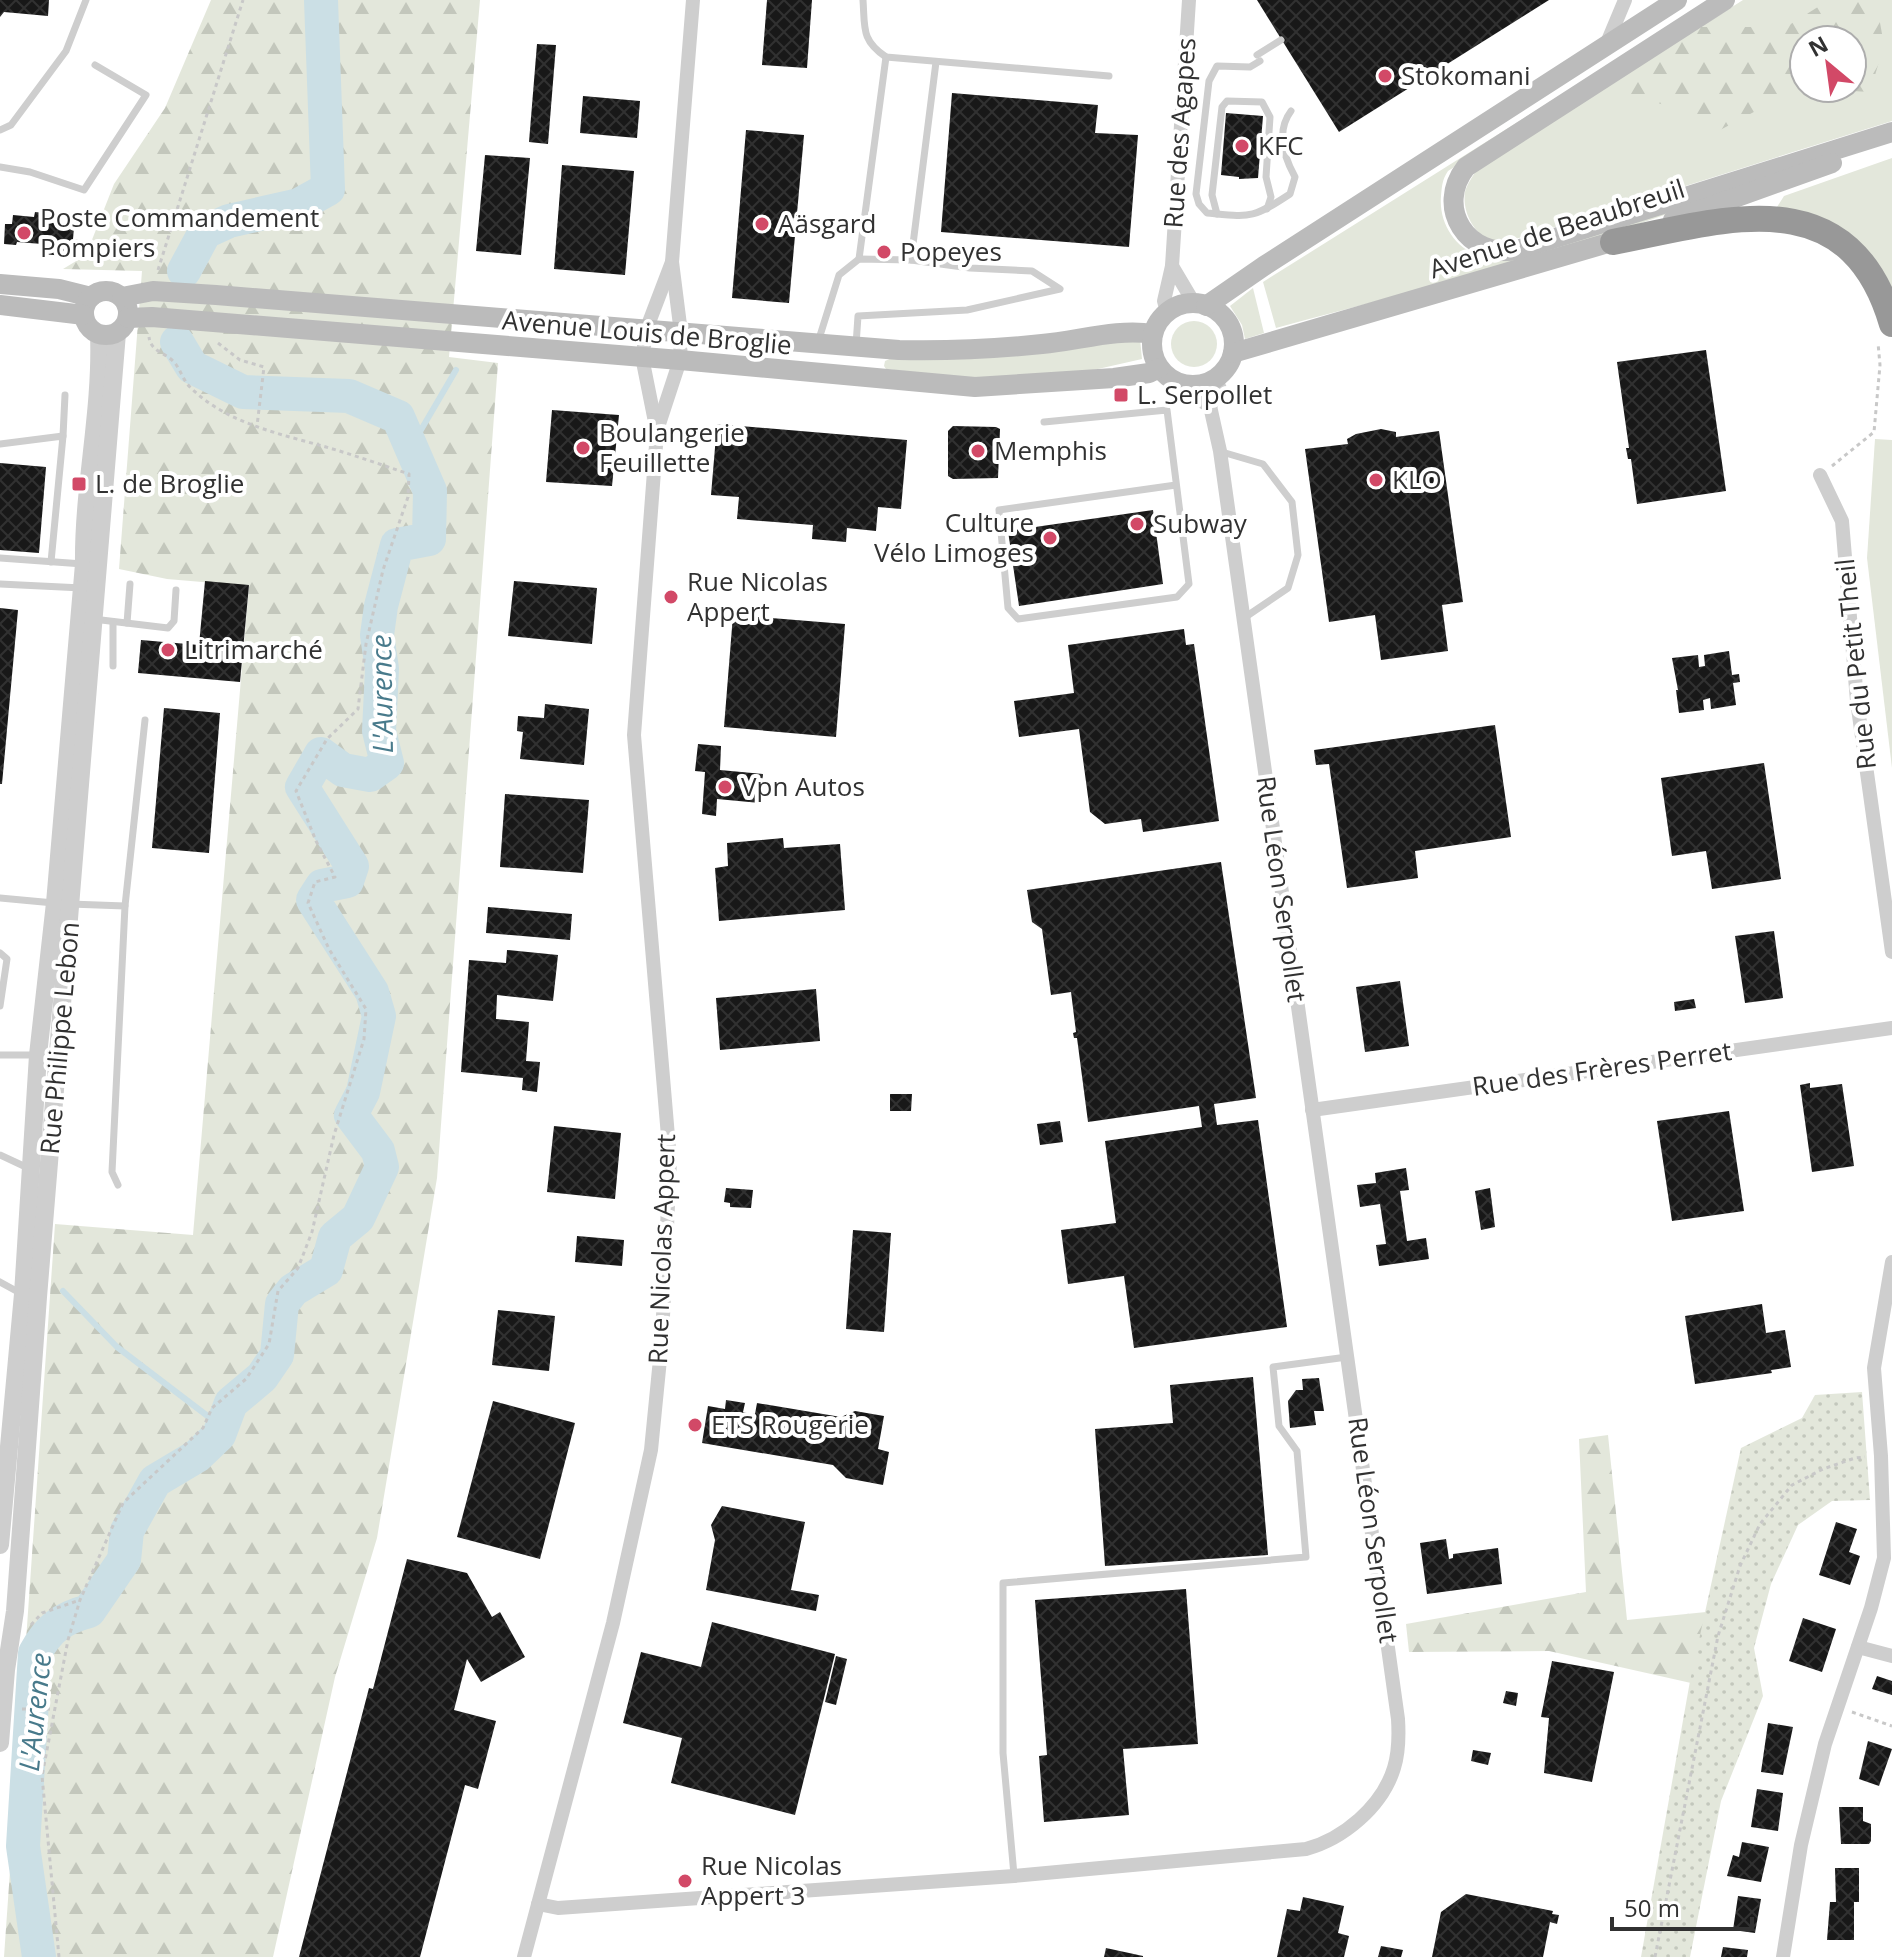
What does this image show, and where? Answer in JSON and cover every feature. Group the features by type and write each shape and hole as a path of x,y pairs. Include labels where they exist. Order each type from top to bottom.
{"highway":[{"path":"1613,242 1739,219 1767,218 1805,223 1836,240 1856,257 1882,296 1884,328"}],"main road":[{"path":"1200,304 1222,315 1234,339 1233,353 1222,373 1206,383 1191,385 1169,378 1159,368 1152,349 1153,334 1167,312 1180,305 1200,304 1677,0"},
{"path":"1390,185 1725,0"},
{"path":"1725,0 1466,167 1457,178 1451,200 1459,223 1474,242 1487,250 1501,253 1517,250 1892,132"},
{"name":"Avenue de Beaubreuil","path":"1233,353 1613,242 1892,142"},
{"path":"0,284 59,289 88,306"},
{"path":"110,291 122,297 128,308 115,328 89,327 88,306 96,293 110,291"},
{"name":"Avenue Louis de Broglie","path":"122,297 153,291 856,347 945,351 1042,344 1135,331 1153,334"},
{"path":"0,305 88,306"},
{"name":"Avenue Louis de Broglie","path":"115,328 152,317 975,387 1114,378 1149,373 1159,368"}],"street":[{"path":"642,357 647,330 672,262 693,0"},
{"name":"Rue des Agapes","path":"1167,312 1164,301 1172,266 1189,0"},
{"path":"1607,43 1625,0"},
{"name":"Rue Nicolas Appert","path":"524,1957 613,1623 651,1450 662,1339 670,1160 634,735 657,432 680,360 681,333 672,262"},
{"name":"Rue des Agapes","path":"1172,266 1200,304"},
{"name":"Rue Philippe Lebon","path":"0,1743 9,1650 7,1611 40,1174 58,1055 64,903 91,565 84,532 100,363 115,328"},
{"name":"Rue Nicolas Appert","path":"642,357 657,432"},
{"name":"Rue Léon Serpollet","path":"538,1904 558,1908 1014,1876 1306,1849 1325,1844 1343,1834 1367,1811 1394,1769 1399,1745 1398,1719 1220,451 1210,406 1220,389 1215,378"},
{"name":"Rue Léon Serpollet","path":"1191,385 1196,398 1210,406"},
{"name":"Rue du Petit Theil","path":"1820,475 1842,521 1857,701 1892,952"},
{"name":"Rue Philippe Lebon","path":"40,1174 38,1055 64,903"},
{"name":"Rue des Frères Perret","path":"1312,1110 1892,1028"},
{"path":"1783,1957 1801,1845 1825,1744 1885,1575 1874,1368 1891,1267"},
{"name":"Rue Philippe Lebon","path":"0,1545 30,1296"},
{"path":"1858,1647 1892,1656"}],"lane":[{"path":"0,130 11,125 66,51 86,0"},
{"path":"863,0 866,38 874,49 886,57 1109,76"},
{"path":"1281,40 1250,67 1217,66 1209,81 1196,194 1199,204 1207,213 1239,217 1261,213 1290,194 1295,177 1282,140 1284,120 1291,111"},
{"path":"859,259 886,57"},
{"path":"911,260 936,62"},
{"path":"0,167 19,169 84,190 146,95 95,65"},
{"path":"1217,214 1212,195 1222,107 1227,101 1262,102 1268,110 1266,177 1271,197 1267,209"},
{"path":"817,344 839,275 859,259 911,260 970,268 1032,271 1060,289 967,310 858,316 856,347"},
{"path":"51,562 65,395"},
{"path":"1044,422 1167,410 1189,584 1177,597 1018,619 1008,608 999,510 1176,485"},
{"path":"0,444 63,436"},
{"path":"1220,451 1263,464 1292,502 1298,555 1288,588 1243,619"},
{"path":"0,558 91,565"},
{"path":"0,584 89,589"},
{"path":"127,623 130,584"},
{"path":"86,619 168,628 173,626 176,590"},
{"path":"113,622 113,666"},
{"path":"118,1185 112,1172 125,906 145,720"},
{"path":"0,898 125,906"},
{"path":"0,953 7,959 0,1006"},
{"path":"0,1055 58,1055"},
{"path":"0,1155 40,1174"},
{"path":"0,1282 30,1296"},
{"path":"1014,1876 1003,1753 1003,1583 1306,1557 1297,1451 1279,1426 1273,1367 1349,1357"}],"path":[{"path":"153,291 243,0"},
{"path":"59,1957 42,1776 53,1709 80,1600 123,1503 203,1428 212,1408 246,1379 269,1344 278,1291 298,1268 312,1232 334,1135 364,1039 366,1009 329,949 308,903 315,882 335,877 316,841 296,791 327,739 358,709 366,644 383,570 408,497 409,474 257,426 209,403 188,386 177,365 150,343 152,317"},
{"path":"1820,475 1874,432 1884,328"},
{"path":"219,344 240,360 264,367 257,426"},
{"path":"1655,1957 1718,1636 1740,1566 1760,1524 1792,1485 1823,1469 1855,1458 1881,1456"},
{"path":"9,1650 42,1613 80,1600"},
{"path":"15,1709 53,1709"},
{"path":"1844,1709 1892,1726"}],"green space":[{"path":"211,0 480,0 449,357 498,363 437,1178 377,1538 335,1677 273,1957 4,1957 55,1224 193,1235 249,586 167,579 119,569 142,271 63,269 86,255 114,184 165,108"},
{"path":"1743,0 1892,0 1892,121 1503,241 1491,240 1474,227 1467,214 1465,199 1477,169"},
{"path":"1829,0 1858,0 1877,6 1884,45 1870,92 1868,24 1791,24"},
{"path":"1788,26 1788,94 1707,137 1684,111 1605,87 1699,27"},
{"path":"1595,77 1448,171 1442,186 1441,209 1449,231 1465,249 1499,261 1746,183 1573,246 1276,328 1263,282 1583,81"},
{"path":"1892,158 1892,293 1856,248 1831,226 1816,217 1777,207 1784,196"},
{"path":"1253,288 1264,333 1245,339 1242,325 1230,306"},
{"path":"1194,321 1203,322 1210,328 1216,335 1216,353 1210,360 1203,366 1194,367 1185,366 1178,360 1172,353 1171,344 1172,335 1178,328 1185,322"},
{"path":"1140,339 1142,359 1089,371 989,381 886,369 884,366 885,361 892,358"},
{"path":"1875,439 1892,440 1892,768 1867,558"},
{"path":"1862,1392 1870,1500 1832,1501 1798,1525 1771,1584 1754,1648 1763,1696 1721,1801 1690,1957 1641,1957 1690,1681 1741,1448 1802,1418 1815,1395"},
{"path":"1608,1435 1627,1620 1706,1612 1691,1683 1549,1651 1409,1652 1406,1624 1586,1592 1579,1439"}],"building":[{"path":"0,0 49,0 48,16 4,12 0,17"},
{"path":"767,0 812,0 807,68 762,65"},
{"path":"1257,0 1549,0 1339,132"},
{"path":"537,44 556,45 548,144 529,142"},
{"path":"952,93 1098,105 1095,133 1138,135 1129,247 941,232"},
{"path":"583,96 640,101 637,138 580,133"},
{"name":"KFC","path":"1226,113 1263,116 1258,178 1239,179 1221,175"},
{"path":"746,130 804,135 789,303 732,298"},
{"path":"485,155 530,158 521,255 476,251"},
{"path":"562,165 634,171 625,275 554,269"},
{"path":"35,212 45,213 44,221 55,223 55,227 74,228 73,239 78,240 78,252 66,251 66,256 41,254 42,244 4,244 5,224 12,224 13,215 34,217"},
{"path":"1706,350 1726,491 1637,504 1631,459 1628,459 1626,448 1629,448 1617,362"},
{"name":"Boulangerie Feuillette","path":"552,410 619,415 612,486 546,482"},
{"path":"717,424 907,440 901,509 878,507 876,531 847,528 846,542 812,539 813,525 737,519 739,497 711,495"},
{"path":"953,426 1000,429 998,478 953,479 948,476 948,431"},
{"path":"1381,429 1396,432 1396,437 1439,431 1463,602 1442,605 1448,651 1381,660 1375,615 1329,622 1305,449 1348,444 1347,439 1356,434"},
{"path":"0,463 46,467 39,553 0,550"},
{"path":"1153,510 1163,584 1019,606 1008,531"},
{"path":"205,581 249,585 240,682 138,673 141,640 199,645"},
{"path":"514,581 597,588 592,644 508,636"},
{"path":"0,608 18,610 2,784 0,784"},
{"path":"733,615 845,624 836,737 724,727"},
{"path":"1184,629 1186,645 1194,644 1219,821 1143,832 1141,819 1105,824 1090,812 1079,729 1019,737 1014,701 1074,693 1068,645"},
{"path":"1729,651 1732,675 1739,674 1740,682 1733,683 1736,705 1711,709 1710,698 1703,700 1704,710 1679,713 1672,658 1698,655 1699,667 1705,666 1704,655"},
{"path":"545,704 589,709 584,765 520,759 523,732 517,731 518,716 544,718"},
{"path":"164,708 220,713 209,853 152,848"},
{"path":"1495,725 1511,837 1415,851 1418,878 1347,888 1329,764 1316,765 1314,750"},
{"path":"698,744 721,746 720,770 763,774 760,803 717,799 716,816 702,814 705,772 695,771"},
{"path":"1764,763 1781,879 1712,889 1706,851 1672,856 1661,778"},
{"path":"505,794 589,800 583,873 500,867"},
{"path":"783,838 784,848 840,844 845,910 719,921 715,868 728,866 727,843"},
{"path":"1221,862 1256,1098 1214,1104 1217,1125 1258,1120 1287,1327 1134,1348 1124,1276 1068,1284 1061,1230 1116,1223 1105,1141 1202,1127 1199,1106 1088,1122 1077,1038 1073,1033 1076,1032 1071,992 1051,995 1042,929 1032,922 1027,890"},
{"path":"488,907 572,914 570,940 486,933"},
{"path":"1774,931 1783,998 1745,1003 1735,936"},
{"path":"507,950 558,955 553,1001 497,995 496,1019 529,1022 526,1061 540,1062 537,1092 522,1090 523,1078 461,1072 469,960 506,963"},
{"path":"1400,981 1409,1046 1365,1052 1356,987"},
{"path":"816,989 820,1041 720,1050 716,998"},
{"path":"1694,999 1696,1008 1675,1011 1674,1002"},
{"path":"1810,1083 1810,1088 1842,1084 1854,1166 1812,1172 1800,1085"},
{"path":"890,1094 912,1094 911,1111 890,1111"},
{"path":"1729,1111 1744,1211 1672,1221 1657,1121"},
{"path":"1060,1121 1063,1142 1040,1145 1037,1124"},
{"path":"554,1126 621,1133 615,1199 547,1192"},
{"path":"1406,1168 1409,1190 1400,1191 1407,1241 1426,1238 1429,1259 1379,1266 1376,1245 1386,1244 1380,1204 1360,1207 1357,1185 1376,1183 1375,1173"},
{"path":"726,1188 753,1190 751,1208 730,1207 730,1203 724,1202"},
{"path":"1490,1188 1495,1227 1481,1230 1475,1191"},
{"path":"853,1230 891,1233 884,1332 846,1329"},
{"path":"577,1236 624,1240 622,1266 575,1262"},
{"path":"1762,1304 1766,1333 1785,1330 1791,1367 1771,1370 1772,1373 1695,1384 1685,1316"},
{"path":"498,1310 555,1316 549,1371 492,1365"},
{"path":"1253,1377 1268,1555 1105,1566 1095,1429 1173,1423 1170,1385"},
{"path":"1319,1378 1324,1411 1314,1411 1316,1425 1290,1428 1288,1401 1296,1390 1303,1390 1302,1379"},
{"path":"726,1400 745,1403 743,1412 755,1414 757,1403 841,1417 855,1411 884,1416 878,1449 889,1452 883,1485 846,1478 833,1465 702,1443 708,1406 725,1409"},
{"path":"493,1401 575,1423 540,1559 457,1537"},
{"path":"722,1506 805,1522 791,1590 819,1595 816,1611 706,1590 715,1540 711,1525"},
{"path":"1836,1522 1857,1529 1849,1552 1860,1556 1850,1585 1819,1575"},
{"path":"1446,1539 1449,1559 1453,1558 1453,1554 1498,1548 1502,1584 1427,1594 1420,1543"},
{"path":"407,1559 467,1573 492,1617 500,1612 525,1657 481,1682 467,1659 454,1710 496,1721 478,1789 465,1785 420,1957 299,1957 369,1688 373,1689"},
{"path":"1186,1589 1198,1744 1123,1749 1129,1815 1044,1822 1039,1756 1047,1755 1035,1600"},
{"path":"1803,1618 1836,1629 1822,1672 1789,1661"},
{"path":"712,1622 835,1654 795,1815 671,1783 682,1738 623,1723 641,1652 701,1667"},
{"path":"836,1656 847,1659 836,1705 825,1702"},
{"path":"1552,1661 1614,1672 1592,1782 1544,1773 1549,1718 1541,1717"},
{"path":"1877,1676 1892,1681 1892,1695 1872,1689"},
{"path":"1506,1691 1518,1693 1516,1706 1503,1703"},
{"path":"1768,1723 1793,1727 1783,1775 1761,1772"},
{"path":"1868,1741 1892,1749 1879,1786 1859,1779"},
{"path":"1473,1750 1491,1753 1488,1765 1471,1761"},
{"path":"1757,1789 1783,1793 1778,1831 1751,1827"},
{"path":"1839,1807 1863,1807 1863,1821 1871,1824 1869,1844 1841,1844"},
{"path":"1742,1842 1769,1847 1761,1882 1727,1876 1733,1855 1739,1857"},
{"path":"1835,1868 1859,1868 1859,1902 1854,1902 1854,1940 1827,1940 1830,1902 1836,1902"},
{"path":"1466,1894 1553,1911 1552,1914 1559,1915 1557,1924 1550,1922 1543,1957 1432,1957 1441,1912"},
{"path":"1738,1896 1761,1899 1755,1933 1733,1930"},
{"path":"1303,1897 1344,1906 1338,1933 1349,1936 1344,1957 1277,1957 1287,1909 1300,1911"},
{"path":"1381,1946 1403,1950 1401,1957 1378,1957"},
{"path":"1723,1947 1748,1950 1747,1957 1721,1957"},
{"path":"1106,1948 1143,1956 1143,1957 1104,1957"}],"waterway":[{"name":"L'Aurence","path":"184,271 205,232 229,221 299,205 328,189 321,0"},
{"name":"L'Aurence","path":"39,1957 23,1846 35,1653 57,1626 89,1611 124,1560 127,1531 155,1481 197,1456 219,1435 231,1403 262,1377 277,1355 282,1304 293,1290 326,1270 335,1237 358,1218 382,1167 378,1151 351,1115 363,1092 379,1016 372,992 313,900 322,886 347,881 352,866 302,787 321,754 343,770 370,775 387,763 379,731 382,669 377,635 381,606 397,545 429,539 430,491 398,417 349,396 243,392 192,367 177,342"},
{"path":"411,447 456,370"},
{"path":"63,1291 117,1347 222,1427"}],"place":[{"name":"Stokomani","path":"1385,76"},
{"name":"KFC","path":"1242,146"},
{"name":"Aäsgard","path":"762,224"},
{"name":"Poste Commandement Pompiers","path":"24,233"},
{"name":"Popeyes","path":"884,252"},
{"name":"L. Serpollet","path":"1121,395"},
{"name":"Boulangerie Feuillette","path":"583,448"},
{"name":"Memphis","path":"978,451"},
{"name":"KLO","path":"1376,480"},
{"name":"L. de Broglie","path":"79,484"},
{"name":"Subway","path":"1137,524"},
{"name":"Culture Vélo Limoges","path":"1050,538"},
{"name":"Rue Nicolas Appert","path":"671,597"},
{"name":"Litrimarché","path":"168,650"},
{"name":"Vpn Autos","path":"725,787"},
{"name":"ETS Rougerie","path":"695,1425"},
{"name":"Rue Nicolas Appert 3","path":"685,1881"}]}
